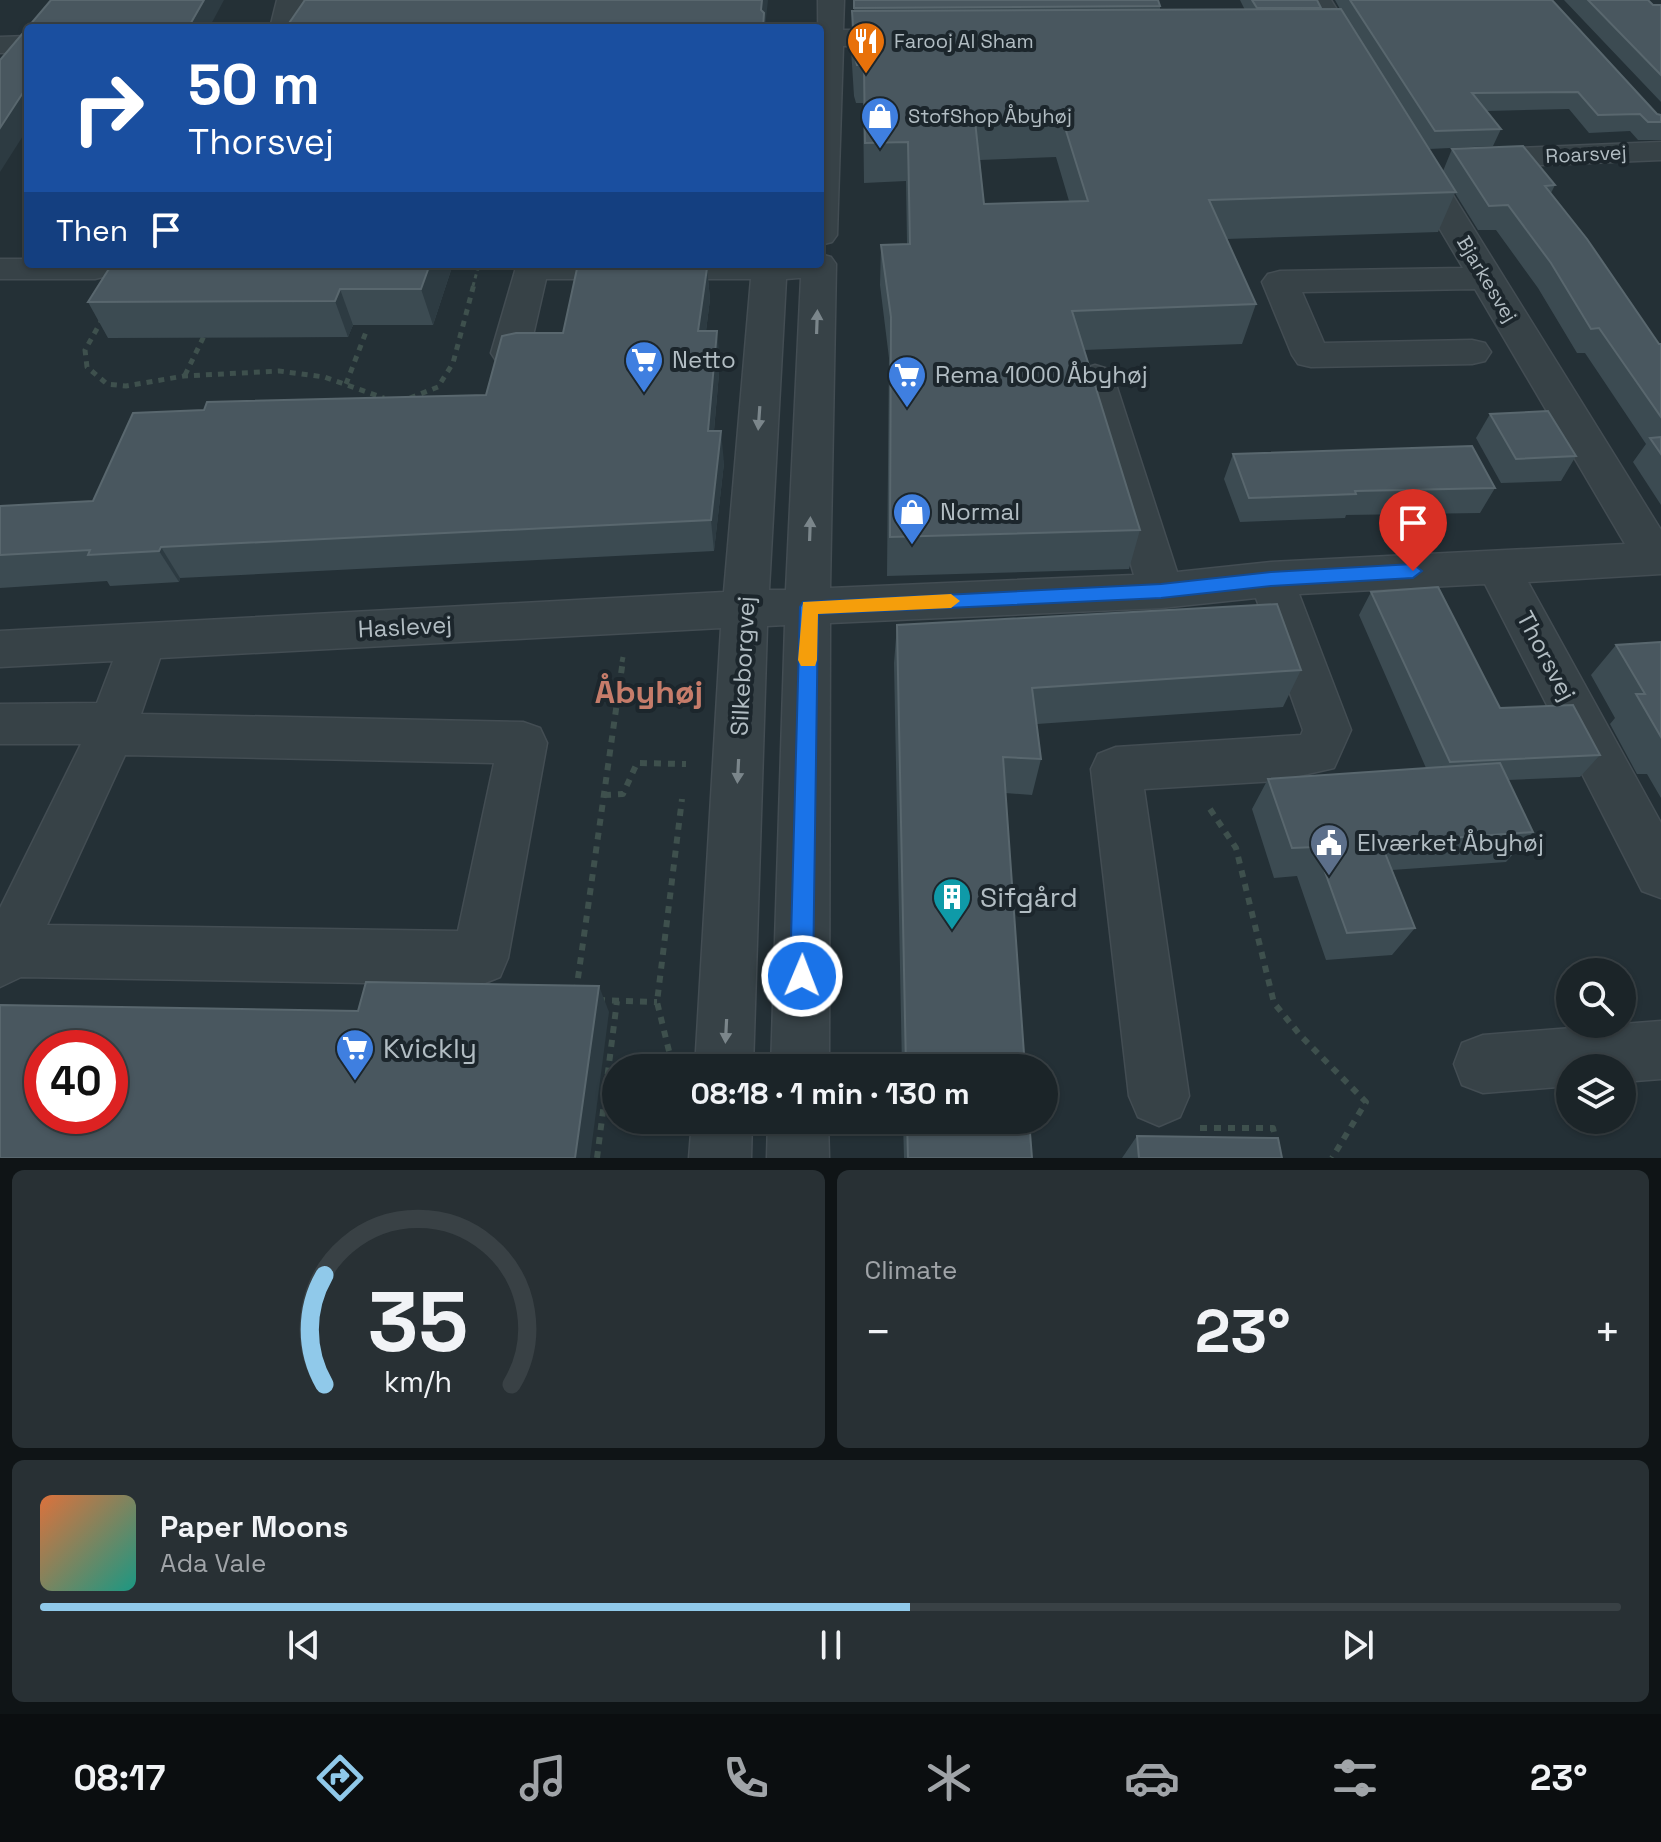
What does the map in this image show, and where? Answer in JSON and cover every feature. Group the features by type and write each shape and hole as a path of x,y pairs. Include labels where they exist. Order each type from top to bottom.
{"street":[{"path":"285,24 290,0"},
{"path":"824,74 825,38 831,0"},
{"path":"1318,0 1371,86"},
{"path":"1308,36 1340,36"},
{"path":"825,38 941,38"},
{"path":"0,45 24,44"},
{"name":"Roarsvej","path":"1409,149 1661,151"},
{"name":"Bjarkesvej","path":"1409,149 1659,558"},
{"path":"0,269 96,268"},
{"path":"510,353 531,269 611,268"},
{"name":"Silkeborgvej","path":"725,1054 745,610 770,268"},
{"path":"800,1054 819,268"},
{"path":"1472,352 1311,355 1280,282 1486,278"},
{"path":"1095,378 1112,470 1161,591"},
{"path":"809,607 1161,591 1271,579 1659,558"},
{"name":"Thorsvej","path":"1498,566 1661,874"},
{"path":"1159,1096 1116,769 1277,760 1317,753 1327,730 1271,579"},
{"name":"Haslevej","path":"0,649 809,607"},
{"path":"0,724 112,729 523,743 480,958 4,955 112,729 143,642"},
{"path":"1483,1064 1661,1050"},
{"path":"720,1158 721,1134"},
{"path":"798,1134 798,1158"}],"path":[{"path":"107,311 85,350 87,367 107,384 126,386 184,376 279,371 324,377 381,398 413,398 438,387 453,363 478,268"},
{"path":"184,376 210,325"},
{"path":"346,384 366,332"},
{"path":"575,999 628,614"},
{"path":"604,795 623,794 637,763 686,764"},
{"path":"1180,765 1236,848 1274,1003 1300,1035 1366,1102 1332,1158"},
{"path":"589,999 657,1002"},
{"path":"597,1158 617,1001"},
{"path":"1159,1096 1165,1128 1273,1128 1279,1158"}],"building":[{"path":"51,0 204,0 190,24 31,24"},
{"path":"305,0 762,0 761,10 764,13 763,24 288,24"},
{"path":"854,0 1158,0 1160,6 854,8"},
{"path":"1252,0 1317,0 1321,8 1257,8"},
{"path":"1350,0 1552,0 1661,115 1661,122 1648,122 1640,114 1598,115 1578,92 1472,93 1501,129 1435,131"},
{"path":"1588,0 1648,0 1653,5 1661,5 1661,75"},
{"path":"1341,9 1456,192 1209,200 1256,304 1072,311 1140,530 890,537 891,317 881,245 910,244 908,142 865,143 864,65 857,65 855,57 852,11","holes":["1062,118 1088,201 984,204 975,121"]},
{"path":"24,32 24,91 0,128 0,60"},
{"path":"1523,146 1555,185 1545,186 1587,239 1661,344 1661,417 1599,328 1591,329 1551,263 1508,205 1489,206 1452,149"},
{"path":"109,268 429,268 421,289 340,289 335,301 88,302"},
{"path":"577,268 707,268 698,331 717,331 708,431 721,431 711,520 161,547 159,551 88,555 90,550 0,555 0,506 93,501 133,413 204,410 207,402 486,395 502,336 563,333"},
{"path":"1548,411 1576,456 1516,459 1490,414"},
{"path":"1661,437 1661,454 1650,438"},
{"path":"1472,446 1495,488 1355,491 1356,494 1249,498 1233,454"},
{"path":"1438,587 1500,708 1573,705 1600,755 1450,762 1371,592"},
{"name":"Sifgård","path":"1277,604 1301,670 1032,688 1041,759 1003,757 1024,1054 906,1054 897,625"},
{"path":"1661,642 1661,737 1636,694 1645,694 1616,645"},
{"path":"1500,763 1533,832 1381,843 1415,928 1347,933 1316,847 1292,848 1268,779"},
{"name":"Kvickly","path":"366,982 599,986 575,1158 0,1158 0,1005 358,1011"},
{"path":"907,1134 1030,1134 1032,1158 908,1158"},
{"path":"1137,1136 1278,1138 1282,1158 1139,1158"}],"slow traffic":[{"path":"808,660 809,607 951,601"}],"place":[{"name":"Farooj Al Sham","path":"866,75"},
{"name":"StofShop Åbyhøj","path":"880,150"},
{"name":"Netto","path":"644,394"},
{"name":"Rema 1000 Åbyhøj","path":"907,409"},
{"name":"Normal","path":"912,546"},
{"name":"Elværket Åbyhøj","path":"1329,877"},
{"name":"Sifgård","path":"952,931"},
{"name":"Kvickly","path":"355,1082"}],"district":[{"name":"Åbyhøj","path":"649,692"}],"route":[{"path":"802,976 809,607 1161,591 1271,579 1413,571"}]}
